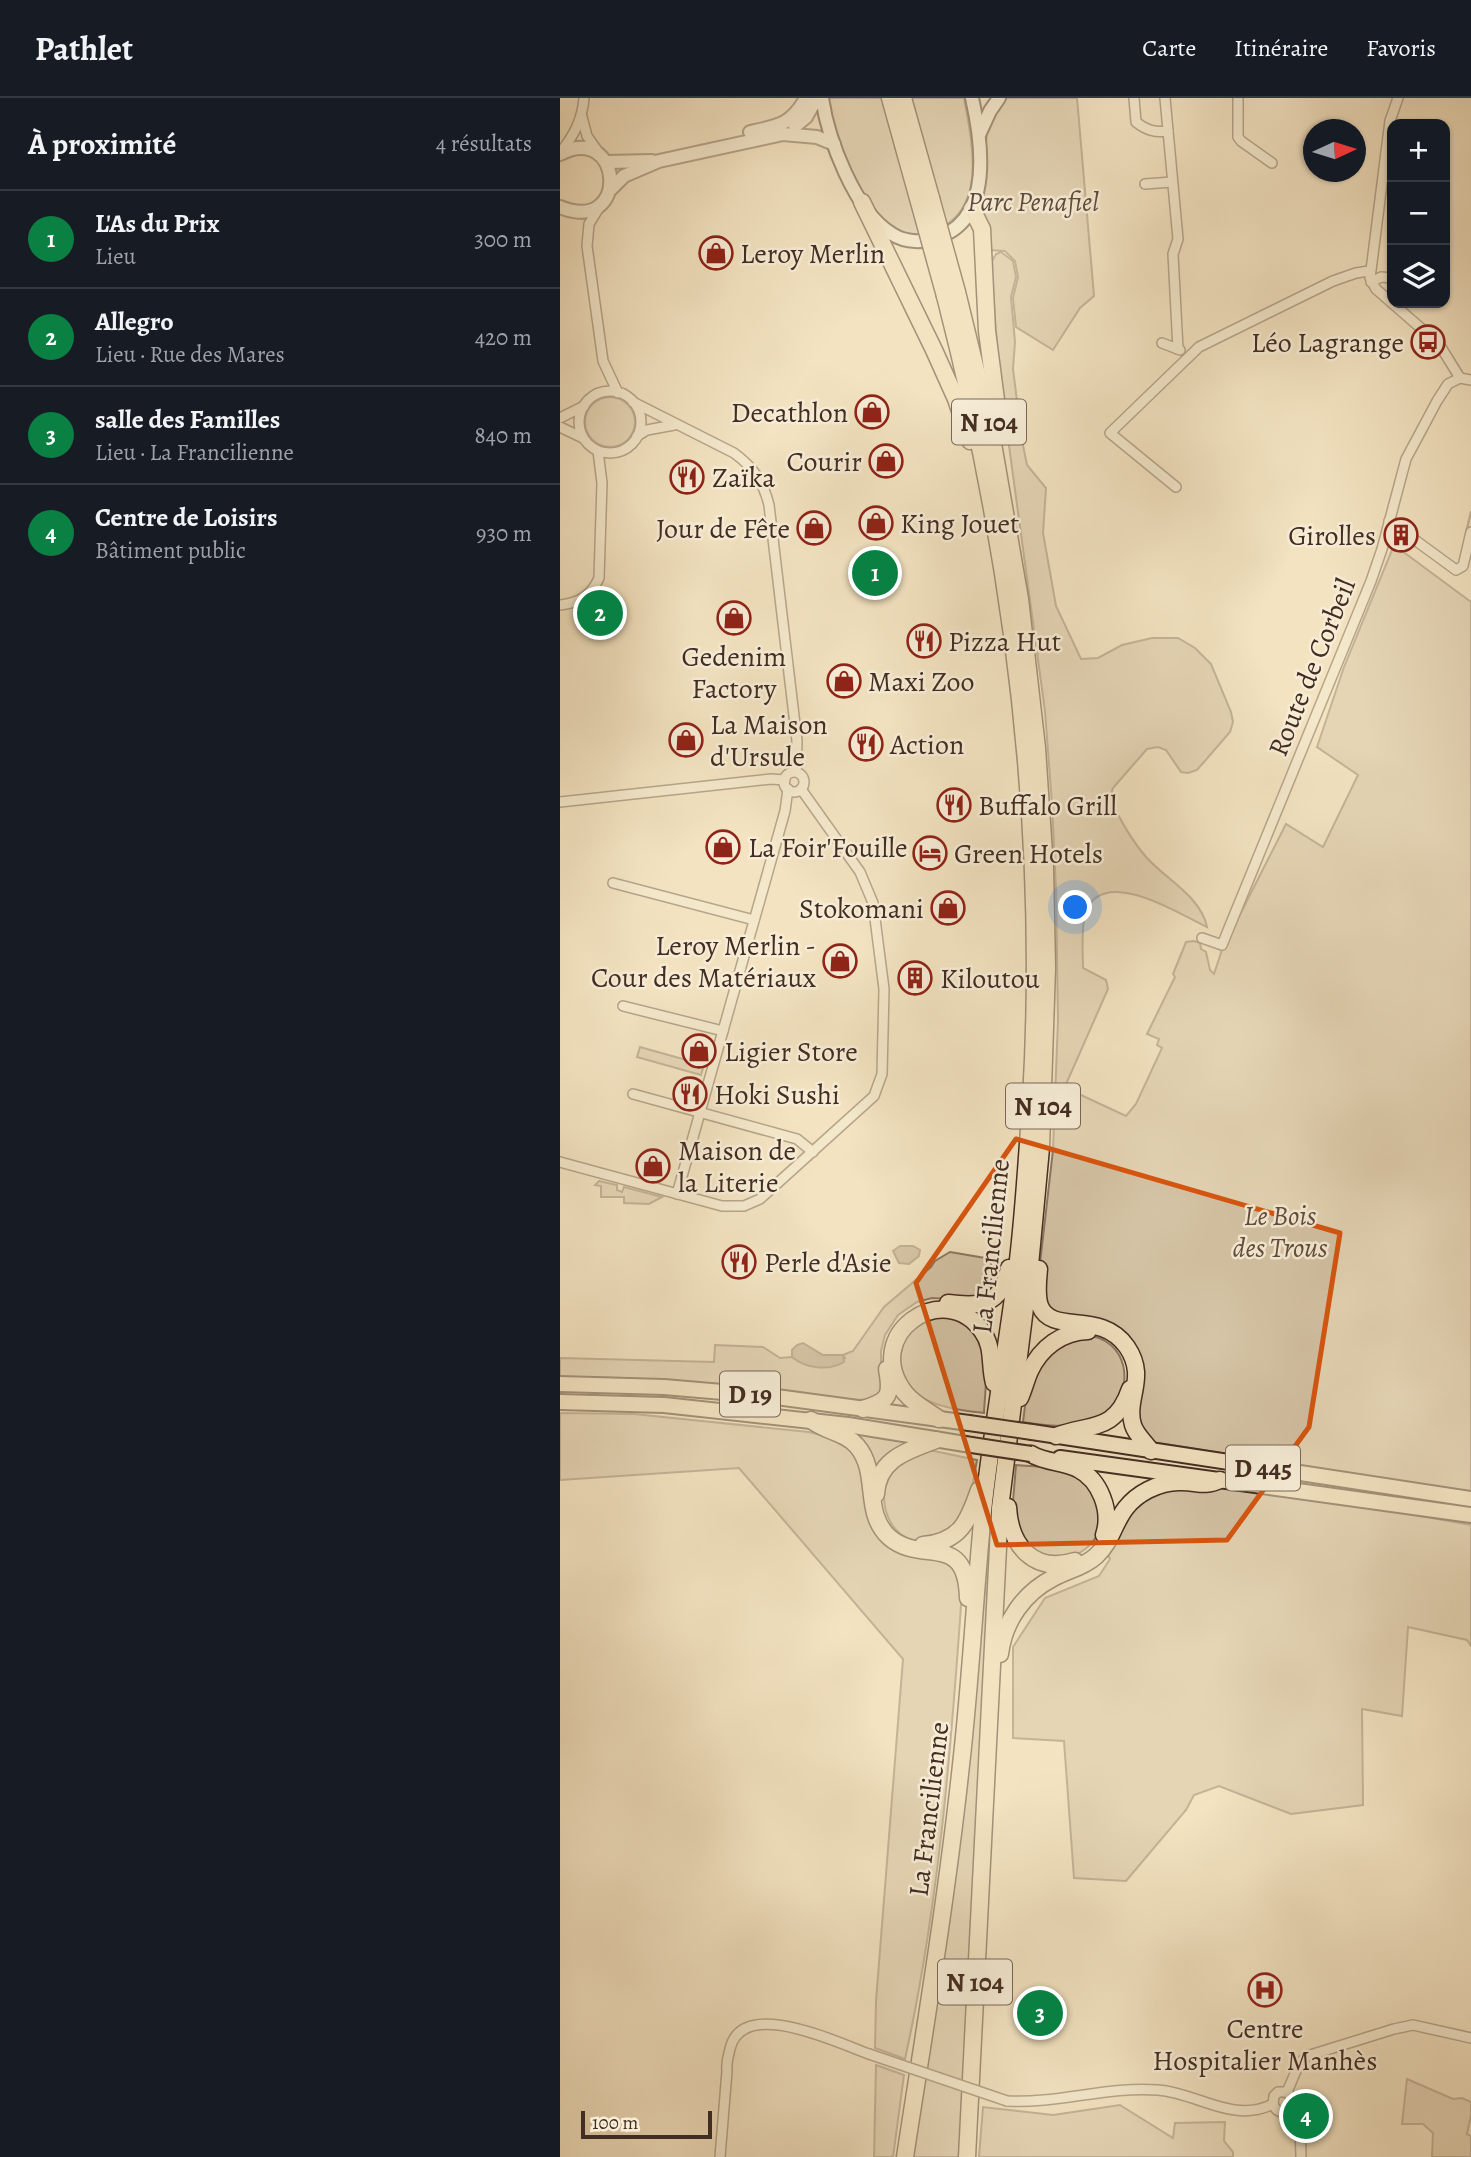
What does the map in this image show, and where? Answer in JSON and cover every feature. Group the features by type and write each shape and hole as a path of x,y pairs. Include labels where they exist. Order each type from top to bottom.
{"highway":[{"name":"La Francilienne","path":"890,98 991,432 1013,553 1032,694 1045,868 1046,1005 1041,1148 1002,1490 967,2157"},
{"name":"La Francilienne","path":"903,98 951,294 998,545 1017,682 1031,867 1033,968 1031,1094 1019,1244 988,1472 954,1825 905,2157"},
{"path":"862,202 956,399 974,452 984,464"},
{"path":"972,209 982,229 987,331 994,393 1016,530 1013,553"},
{"path":"1036,1207 1042,1222 1038,1281 1040,1306 1053,1321 1101,1326 1114,1333 1126,1346 1134,1359 1137,1377 1132,1423 1136,1433 1151,1451"},
{"path":"863,1409 880,1403 888,1396 888,1344 903,1318 918,1308 932,1304 976,1306 994,1298 1002,1289 1010,1258 1019,1244"},
{"path":"939,1419 912,1400 903,1390 892,1360 893,1345 899,1333 907,1322 918,1315 947,1310 960,1313 974,1321 984,1332 990,1347 992,1378 998,1395"},
{"path":"1013,1404 1021,1396 1035,1361 1053,1342 1067,1334 1083,1331 1104,1333 1121,1349 1130,1369 1131,1379 1125,1401 1118,1412 1100,1424 1056,1436"},
{"path":"811,1420 821,1429 849,1438 863,1455 870,1478 873,1510 878,1524 886,1534 908,1548 936,1551 960,1563 967,1577 969,1604 975,1619"},
{"path":"936,1440 909,1449 888,1464 879,1477 875,1490 877,1510 882,1522 897,1538 922,1545 937,1544 956,1534 971,1514 988,1472"},
{"path":"1002,1490 1015,1541 1025,1553 1036,1559 1061,1565 1073,1562 1083,1558 1101,1542 1108,1518 1101,1494 1094,1483 1076,1468 1042,1460 1031,1454"},
{"path":"992,1675 1009,1622 1023,1601 1053,1578 1095,1557 1104,1547 1118,1518 1136,1497 1162,1485 1179,1482 1208,1486 1220,1480"}],"main road":[{"name":"D 19","path":"560,1384 664,1387 769,1396 1002,1427"},
{"name":"D 19","path":"560,1402 664,1405 811,1420 999,1449"},
{"name":"D 445","path":"1002,1427 1471,1499"},
{"name":"D 445","path":"999,1449 1471,1515"}],"street":[{"path":"560,154 573,137 582,117 584,98"},
{"path":"729,145 737,135 787,122 798,113 806,98"},
{"path":"783,134 806,117 817,98"},
{"path":"822,98 834,144 862,202 883,228 893,235 918,241 947,234 957,228 972,209 979,168 979,136 972,98"},
{"path":"979,136 999,98"},
{"path":"1134,98 1136,122 1144,128 1158,132 1168,131"},
{"path":"1165,98 1178,239 1173,254 1178,349"},
{"path":"1238,98 1238,137 1272,163"},
{"path":"1387,294 1371,282 1369,271 1391,121 1398,98"},
{"path":"582,117 587,136 611,174 611,189"},
{"path":"618,393 603,361 587,246 589,224 611,189 624,176 659,161 783,134 817,137 834,144"},
{"path":"560,154 579,147 591,150 604,159 659,161"},
{"path":"1145,184 1172,182"},
{"path":"560,207 576,213 589,212 600,205"},
{"path":"1176,486 1110,433 1199,347 1345,276 1369,271"},
{"path":"1371,282 1381,277 1387,278"},
{"path":"1406,308 1439,344 1460,377 1471,380"},
{"path":"1162,343 1178,349 1189,358"},
{"name":"Route de Corbeil","path":"1202,938 1222,945 1375,571 1406,459 1448,384 1460,377"},
{"path":"560,418 584,406 594,396 604,392 618,393 674,425 734,453 748,464 763,484 769,505 797,741 793,784 677,1194"},
{"path":"633,402 640,418 637,436"},
{"path":"583,438 579,422 584,406"},
{"path":"560,427 583,438 598,451 611,453 626,448 647,430 674,425"},
{"path":"598,451 602,474"},
{"path":"560,605 574,604 585,598 599,578 602,474 604,462 611,453"},
{"path":"1389,521 1456,570 1463,566 1471,531"},
{"path":"560,802 771,779 793,784 811,801 860,872 870,892 877,918 884,989 883,1060 879,1085 868,1102 767,1194 744,1206 729,1207 560,1162"},
{"path":"613,883 754,920"},
{"path":"623,1006 723,1031"},
{"path":"633,1094 797,1139 813,1152"},
{"path":"720,2157 726,2063 731,2043 735,2036 750,2027 760,2025 792,2026 1007,2101 1032,2102 1132,2090 1171,2092 1221,2108 1242,2111 1254,2111 1273,2104"},
{"path":"1287,2092 1299,2064 1307,2056 1394,2029 1413,2025 1471,2038"},
{"path":"1287,2092 1278,2092 1274,2096 1273,2104 1279,2112 1291,2109"},
{"path":"1287,2092 1294,2101 1291,2109"},
{"path":"1291,2109 1300,2123 1301,2157"}],"highlighted area":[{"path":"1016,1139 1340,1233 1309,1427 1227,1540 997,1545 916,1283"}],"green space":[{"path":"828,98 964,98 972,173 970,191 963,208 952,221 935,230 912,234 896,230 879,216 849,168 835,130"},
{"name":"Parc Penafiel","path":"1006,98 1077,98 1094,296 1080,308 1053,350 1016,327 1013,298 1018,277 1015,261 1005,251 987,250 979,207 987,134 999,105"},
{"name":"Le Bois des Trous","path":"1001,252 1013,261 1016,277 1011,297 1015,342 1013,369 1022,440 1027,465 1046,488 1043,533 1056,606 1081,659 1098,658 1122,645 1152,638 1178,638 1195,648 1211,664 1233,722 1230,732 1197,770 1181,772 1166,750 1158,747 1147,749 1113,788 1110,798 1131,837 1147,858 1191,898 1204,916 1207,927 1141,897 1106,893 1093,900 1084,921 1083,968 1106,980 1108,989 1067,1082 1068,1089 1126,1116 1136,1104 1162,1048 1157,1045 1159,1039 1147,1034 1175,977 1173,974 1186,942 1200,943 1214,974 1222,950 1286,824 1323,847 1358,775 1317,747 1344,667 1394,545 1471,602 1471,1492 1145,1441 1136,1433 1137,1376 1114,1333 1053,1321 1038,1281 1053,1150 1058,1020 1052,804 1045,711 999,372 991,263 996,254"},
{"path":"610,397 628,404 635,422 628,440 610,447 592,440 585,422 592,404"},
{"path":"640,1047 704,1065 701,1075 637,1057"},
{"path":"599,1181 617,1185 617,1190 622,1192 624,1187 662,1197 649,1204 624,1203 624,1197 601,1197 601,1186 595,1185"},
{"path":"950,1252 985,1258 991,1262 991,1293 965,1300 932,1298 917,1302 898,1315 885,1335 881,1351 881,1393 875,1398 857,1400 672,1380 560,1377 560,1358 714,1362 715,1345 763,1347 780,1358 792,1357 805,1364 822,1367 845,1358 843,1355 853,1351 884,1307 935,1261"},
{"path":"948,1315 967,1324 981,1343 986,1366 984,1413 945,1407 932,1402 911,1388 904,1378 898,1350 912,1323"},
{"path":"1086,1335 1100,1338 1111,1345 1119,1355 1124,1378 1117,1402 1105,1415 1074,1424 1051,1426 1023,1422 1026,1398 1038,1368 1058,1344"},
{"path":"560,1413 634,1414 809,1432 833,1439 849,1448 860,1463 868,1513 880,1537 904,1554 944,1562 952,1567 958,1577 962,1592 942,1827 927,1943 905,2059 875,2048 876,2001 903,1659 739,1468 560,1480"},
{"path":"859,1432 906,1439 906,1446 875,1468 855,1434"},
{"path":"922,1451 977,1460 970,1500 949,1534 922,1541 911,1539 893,1527 888,1517 884,1495 893,1470"},
{"path":"1016,1465 1065,1470 1083,1480 1098,1505 1101,1517 1097,1536 1091,1544 1072,1557 1060,1561 1026,1547 1012,1514"},
{"path":"1220,1480 1471,1525 1471,1646 1467,1640 1408,1627 1402,1716 1362,1709 1363,1805 1291,1814 1219,1786 1194,1795 1186,1810 1126,1881 1074,1878 1064,1741 1013,1738 1013,1647 1045,1598 1099,1576 1110,1559 1104,1547 1136,1498"},
{"path":"985,1583 990,1584 961,2157 910,2157 963,1804"},
{"path":"876,2065 904,2075 893,2157 874,2157"},
{"path":"1407,2079 1453,2099 1462,2098 1471,2102 1467,2134 1471,2136 1471,2157 1432,2157 1433,2133 1423,2124 1402,2124"},
{"path":"1120,2105 1173,2138 1175,2123 1225,2122 1224,2141 1233,2152 1233,2157 979,2157 983,2107 1053,2115"}],"shaded area":[{"path":"900,1246 913,1246 920,1250 919,1256 909,1264 899,1263 893,1251"},
{"path":"803,1343 823,1355 843,1355 844,1362 825,1368 804,1364 792,1357 792,1350"}],"waterway":[{"path":"1466,533 1471,512"}],"place":[{"name":"Leroy Merlin","path":"716,253"},
{"name":"Léo Lagrange","path":"1428,342"},
{"name":"Decathlon","path":"872,412"},
{"name":"Courir","path":"886,461"},
{"name":"Zaïka","path":"687,477"},
{"name":"King Jouet","path":"876,523"},
{"name":"Jour de Fête","path":"814,528"},
{"name":"Girolles","path":"1401,535"},
{"name":"L'As du Prix","path":"875,573"},
{"name":"Allegro","path":"600,613"},
{"name":"Gedenim Factory","path":"734,618"},
{"name":"Pizza Hut","path":"924,641"},
{"name":"Maxi Zoo","path":"844,681"},
{"name":"La Maison d'Ursule","path":"686,740"},
{"name":"Action","path":"866,744"},
{"name":"Buffalo Grill","path":"954,805"},
{"name":"La Foir'Fouille","path":"723,847"},
{"name":"Green Hotels","path":"930,853"},
{"name":"Stokomani","path":"948,908"},
{"name":"Leroy Merlin - Cour des Matériaux","path":"840,961"},
{"name":"Kiloutou","path":"915,978"},
{"name":"Ligier Store","path":"699,1051"},
{"name":"Hoki Sushi","path":"690,1094"},
{"name":"Maison de la Literie","path":"653,1166"},
{"name":"Perle d'Asie","path":"739,1262"},
{"name":"Centre Hospitalier Manhès","path":"1265,1990"},
{"name":"salle des Familles","path":"1040,2013"},
{"name":"Centre de Loisirs","path":"1306,2116"}]}
